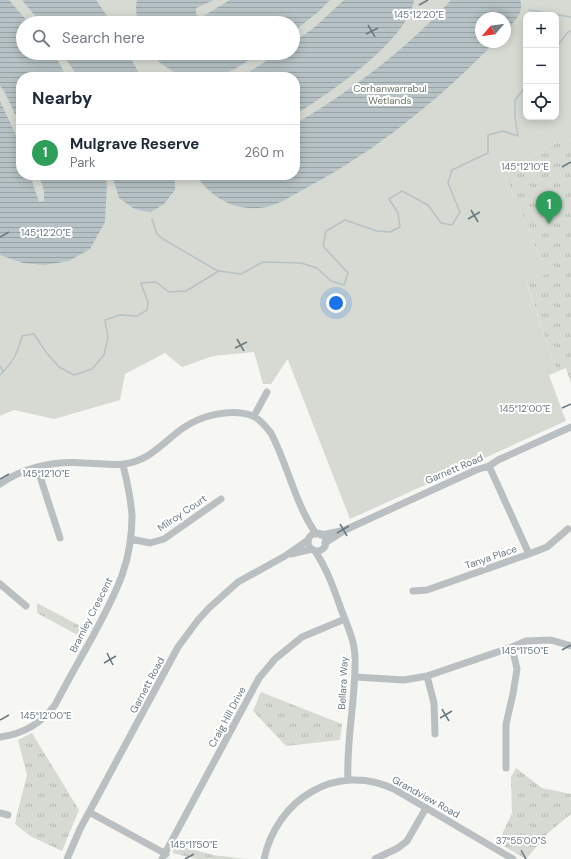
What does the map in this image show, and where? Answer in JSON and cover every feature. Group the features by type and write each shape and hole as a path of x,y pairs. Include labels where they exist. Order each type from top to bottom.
{"street":[{"path":"254,416 267,392"},
{"path":"0,484 16,474 50,463 77,462 123,464 142,460 151,455 184,428 212,416 236,413 254,416 265,425 275,441 297,498 314,536 324,539 324,546"},
{"name":"Garnett Road","path":"285,556 314,550 324,546 345,530 476,470 489,466 498,460 571,427"},
{"name":"Bramley Crescent","path":"0,737 10,736 31,728 55,706 118,587 124,573 131,539 132,514 123,464"},
{"name":"Tanya Place","path":"413,591 427,590 529,554 489,466"},
{"path":"37,467 60,538"},
{"name":"Milroy Court","path":"131,539 150,543 164,539 221,499"},
{"path":"529,554 547,547 568,529"},
{"name":"Garnett Road","path":"67,859 80,829 178,647 193,626 209,608 238,582 285,556 314,536 345,530"},
{"name":"Bellara Way","path":"314,536 308,545 314,550 324,564 354,642 356,657 355,677 348,748 350,780"},
{"name":"Bellara Way","path":"324,546 324,564"},
{"path":"0,584 26,606"},
{"name":"Craig Hill Drive","path":"164,856 259,678 275,659 302,637 345,619"},
{"path":"355,677 404,680 427,676 526,641 551,640 571,646"},
{"path":"506,768 506,724 517,669 512,647"},
{"path":"427,676 434,703 435,734"},
{"name":"Grandview Road","path":"264,859 274,831 291,807 301,799 322,787 333,782 350,780 366,780 386,786 513,859"},
{"path":"375,859 398,848 407,841 426,808"},
{"path":"89,812 164,856"},
{"path":"0,813 8,815"}],"green space":[{"name":"Corhanwarrabul Wetlands","path":"0,0 571,0 571,139 550,145 505,175 547,274 527,284 557,372 549,375 566,421 350,519 288,360 271,384 263,384 254,352 213,356 182,367 165,353 125,374 120,400 54,419 14,410 0,416"},
{"path":"571,139 571,383 566,368 557,372 527,283 547,274 505,175 550,145"},
{"path":"37,603 88,630 83,638 37,613"},
{"path":"261,692 342,724 340,740 286,746 253,711"},
{"path":"32,733 79,810 62,851 30,836 15,824 27,775 18,740"},
{"path":"516,768 542,788 571,794 571,814 548,833 526,859 498,843 512,813 511,777"},
{"path":"176,845 213,855 245,859 197,859 172,853"}],"shaded area":[{"path":"0,0 9,0 23,16 16,16 16,60 57,60 64,72 16,72 16,116 0,86"},
{"path":"22,0 96,0 107,16 35,16"},
{"path":"137,0 214,0 196,8 196,14 198,16 137,16"},
{"path":"230,0 330,0 300,26 300,16 204,16"},
{"path":"344,0 414,0 408,16 397,33 382,49 346,80 300,112 300,72 249,72 268,60 300,60 300,38 316,26"},
{"path":"451,0 520,0 520,13 511,24 511,12 475,12 475,48 489,48 452,84 382,141 357,158 283,201 271,206 259,208 240,207 224,201 216,196 209,191 200,180 300,180 300,121 358,83 416,35"},
{"path":"67,60 132,60 138,72 75,72"},
{"path":"157,60 249,60 228,72 174,72"},
{"path":"0,101 16,135 16,180 32,180 39,202 44,201 44,191 41,180 106,180 107,184 105,222 90,249 69,261 44,265 23,263 0,255"},
{"path":"114,180 175,180 175,190 164,204 151,212 133,208 119,198"}],"waterway":[{"path":"529,10 571,17"},
{"path":"557,48 568,32 571,31"},
{"path":"0,375 9,366 22,336 34,334 46,352 59,367 74,375 92,369 104,355 108,338 105,320 120,315 137,316 147,310 148,302 141,283 156,282 169,292 186,291 219,271 241,274 263,262 301,263 317,268 331,281 344,285 348,273 323,246 326,231 345,220 377,231 390,232 400,227 398,213 389,199 402,191 428,205 441,223 452,225 460,212 448,183 452,170 488,153 488,135 503,131 518,136 515,117 515,100 523,90"},
{"path":"152,219 157,234 163,239 218,271"},
{"path":"0,366 3,371"}],"place":[{"name":"Mulgrave Reserve","path":"549,224"}]}
